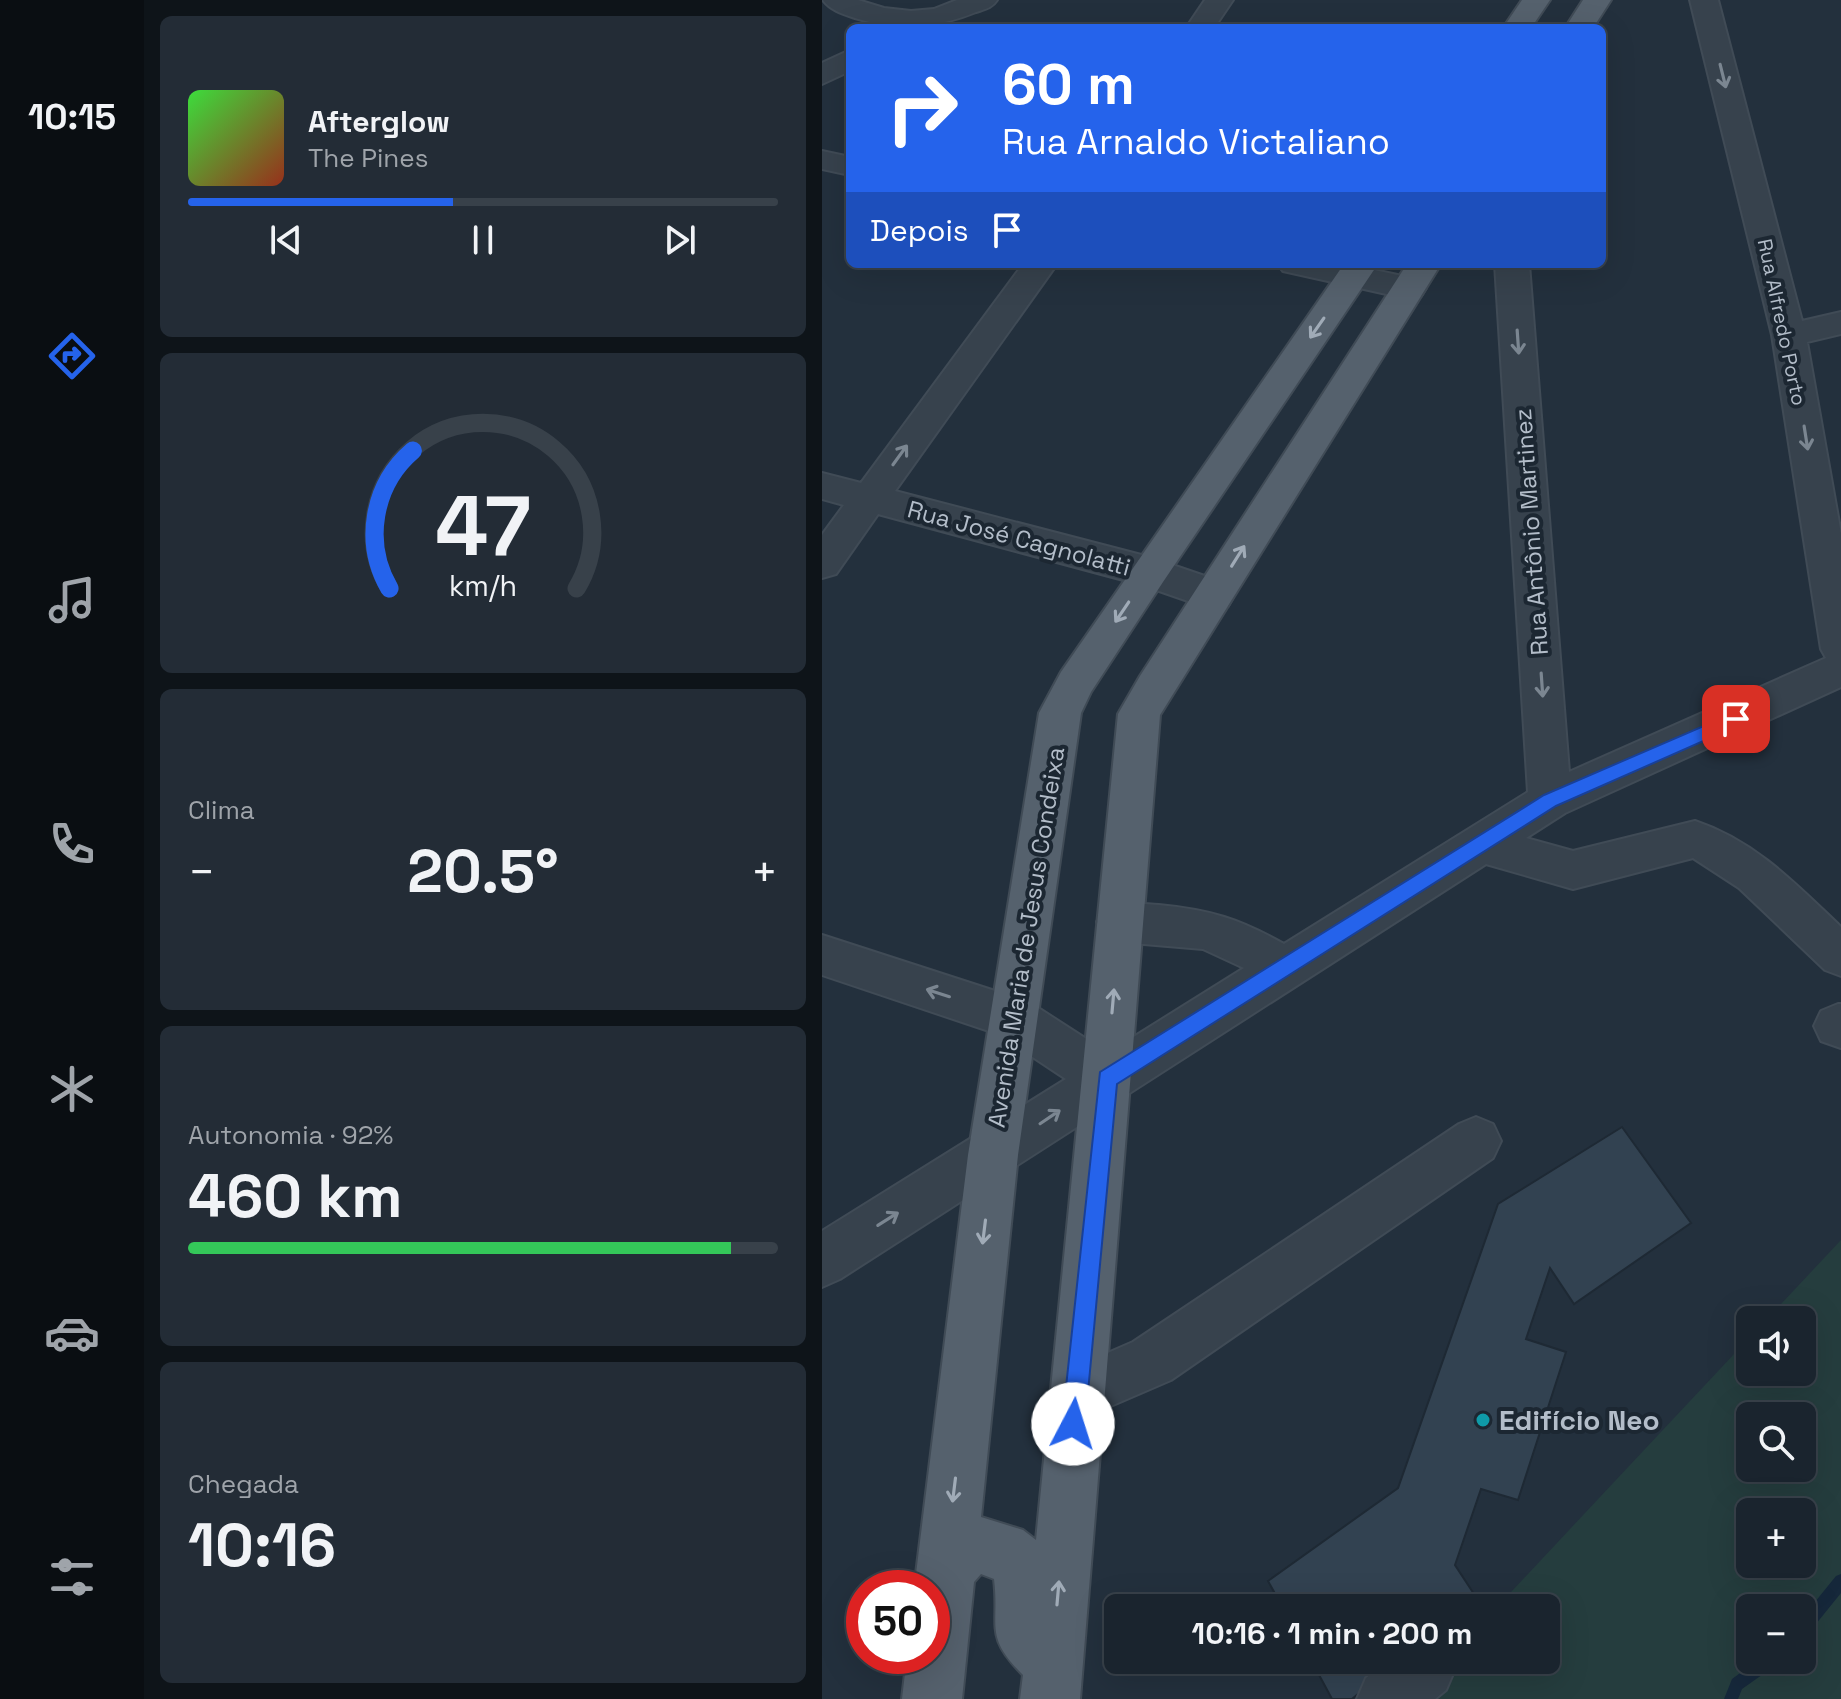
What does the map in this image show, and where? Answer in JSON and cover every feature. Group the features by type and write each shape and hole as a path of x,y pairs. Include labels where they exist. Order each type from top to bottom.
{"main road":[{"path":"1520,24 1536,0"},
{"path":"1582,24 1597,0"},
{"name":"Avenida Maria de Jesus Condeixa","path":"945,1570 993,1155 1060,713 1075,683 1149,572 1357,270"},
{"path":"1050,1680 1139,714 1417,276"},
{"path":"948,1570 958,1556 975,1545 1012,1555 1021,1571 1024,1635 1050,1680"},
{"name":"Avenida Maria de Jesus Condeixa","path":"932,1699 935,1674"}],"street":[{"path":"822,11 825,0"},
{"path":"837,0 848,7 922,23 983,0"},
{"path":"1203,24 1219,0"},
{"name":"Rua Alfredo Porto","path":"1704,0 1789,335 1841,649"},
{"path":"822,75 846,61"},
{"path":"822,160 846,165"},
{"path":"822,564 1037,268"},
{"path":"1336,268 1417,276"},
{"name":"Rua Antônio Martinez","path":"1512,268 1550,800"},
{"path":"1789,335 1841,323"},
{"name":"Rua José Cagnolatti","path":"822,486 1149,572 1214,595"},
{"path":"822,1261 1550,800 1841,669"},
{"path":"1479,843 1573,870 1695,839 1714,846 1757,877 1841,956"},
{"path":"1120,922 1204,929 1239,942 1284,967"},
{"path":"822,955 1012,1017 1107,1079"},
{"path":"1076,1394 1152,1361 1476,1141"}],"green space":[{"path":"1841,1240 1841,1699 1411,1699 1435,1674 1560,1674 1560,1594 1509,1594 1736,1352 1736,1386 1816,1386 1816,1306 1779,1306"}],"building":[{"name":"Edifício Neo","path":"1622,1127 1691,1223 1574,1304 1550,1268 1526,1339 1566,1352 1518,1500 1481,1489 1455,1565 1474,1594 1275,1594 1268,1581 1398,1488 1498,1204"},
{"path":"1319,1674 1381,1674 1352,1699 1332,1699"}],"waterway":[{"path":"1816,1612 1841,1581"},
{"path":"1731,1699 1737,1684 1751,1674"}],"place":[{"name":"Edifício Neo","path":"1483,1420"}],"route":[{"path":"1073,1424 1107,1079 1550,800 1736,719"}]}
